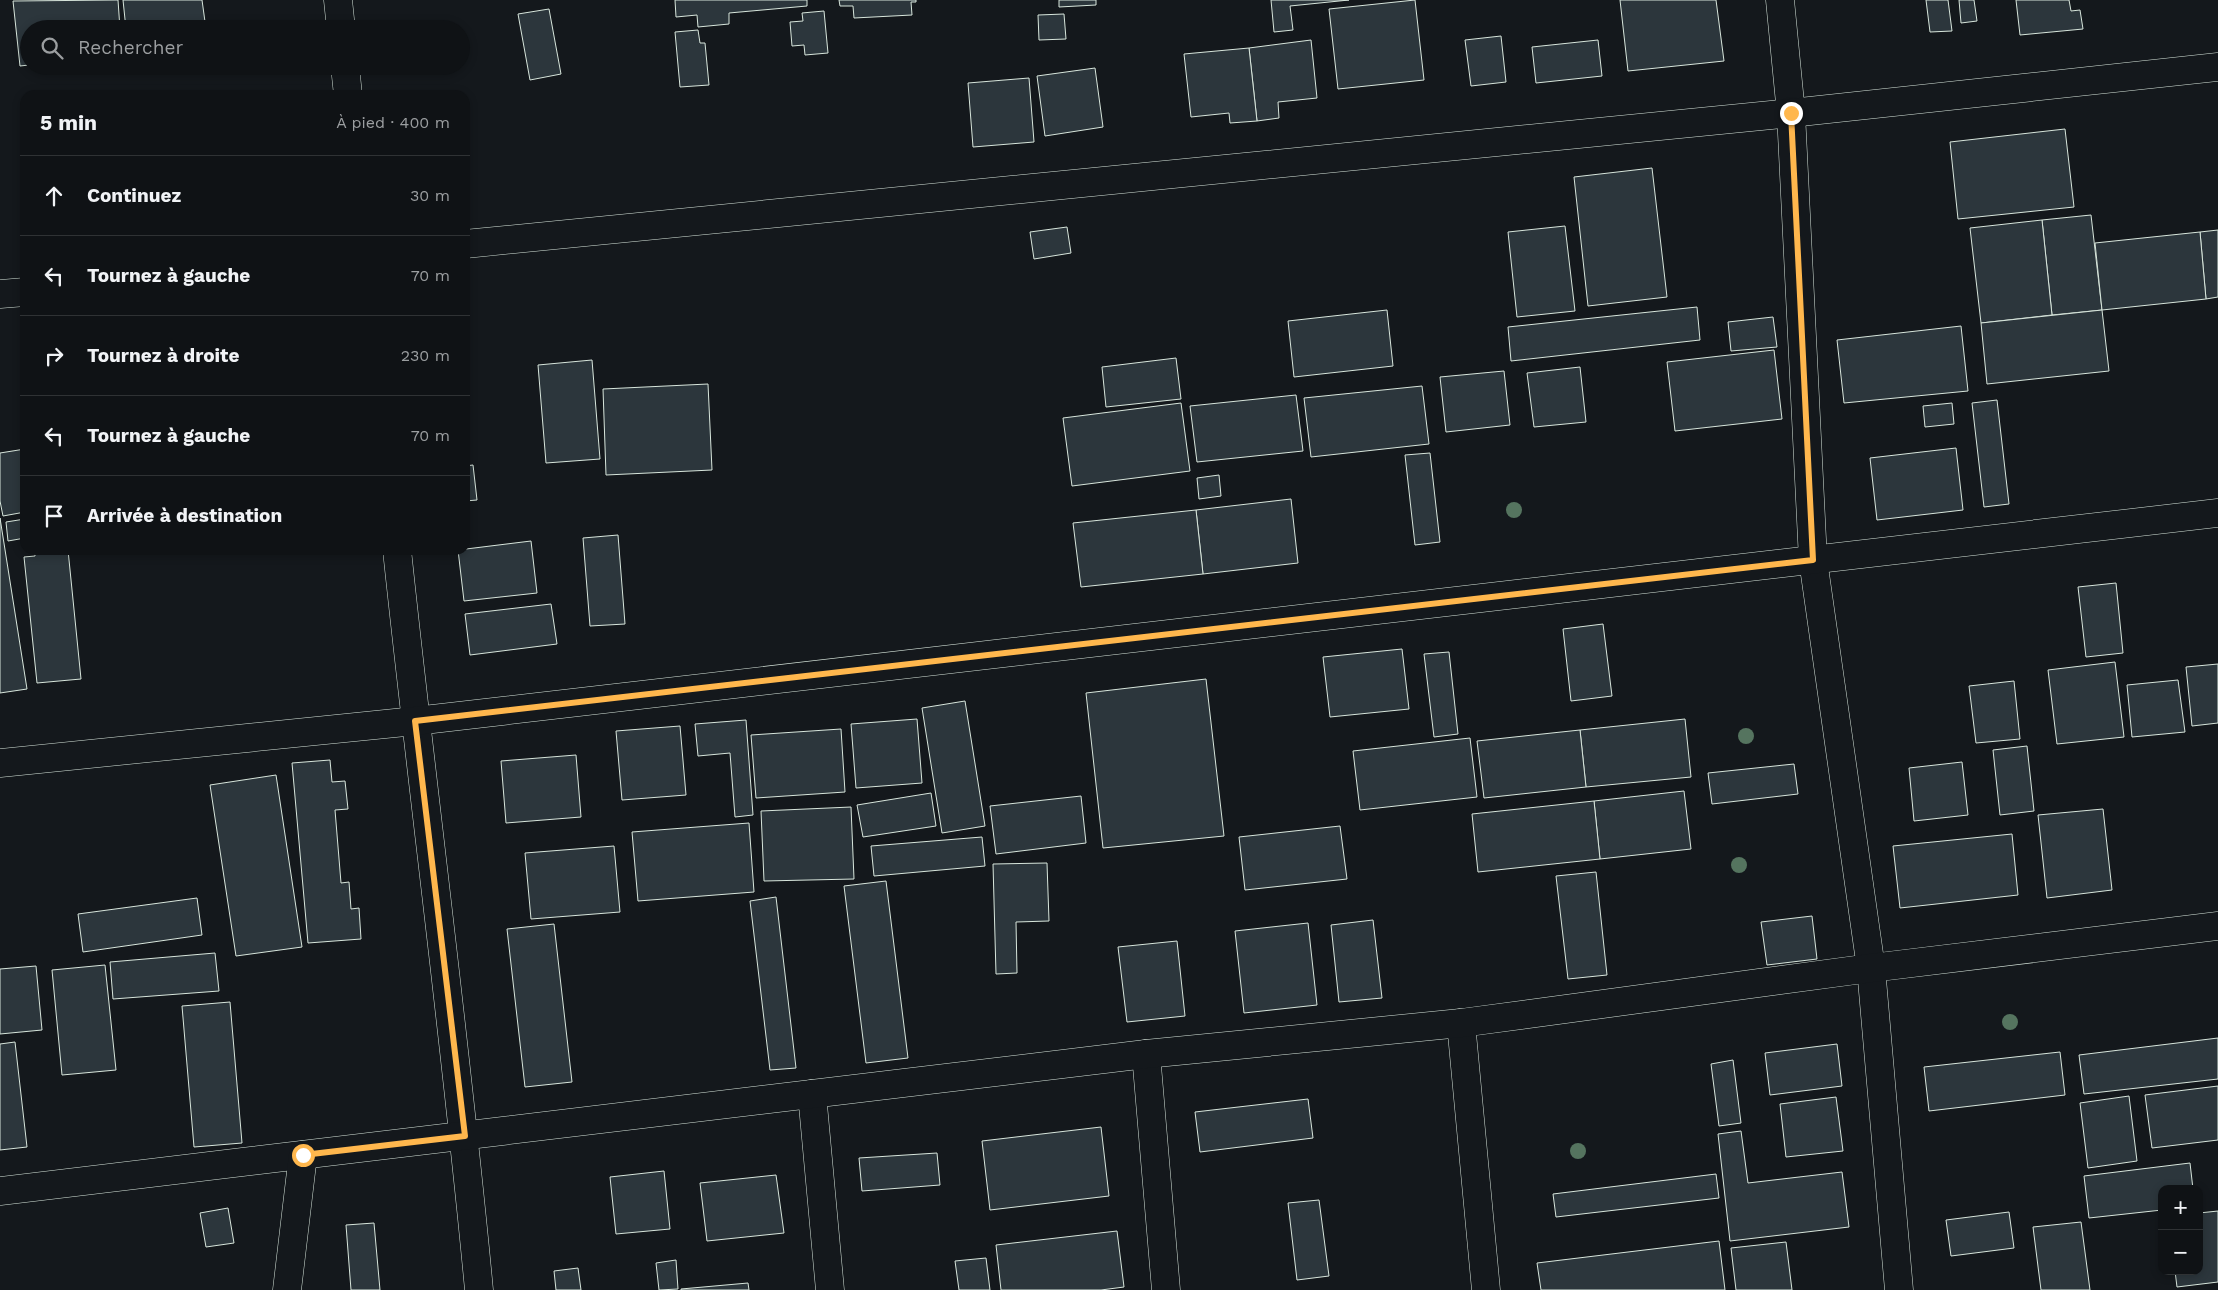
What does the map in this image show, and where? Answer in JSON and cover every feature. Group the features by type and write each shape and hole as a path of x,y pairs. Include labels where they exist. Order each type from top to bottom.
{"street":[{"path":"338,0 340,20"},
{"path":"1780,0 1791,113 1813,560 1871,968 1899,1290"},
{"path":"470,244 1791,113 2218,67"},
{"path":"346,75 347,90"},
{"path":"0,294 20,292"},
{"path":"0,763 415,721 2218,513"},
{"path":"398,555 415,721 465,1136 479,1290"},
{"path":"0,1191 1146,1054 1461,1023 1871,968 2218,926"},
{"path":"1461,1023 1486,1290"},
{"path":"1146,1054 1166,1290"},
{"path":"812,1094 830,1290"},
{"path":"288,1290 303,1155"}],"building":[{"path":"118,0 119,20 20,20 20,66 13,1"},
{"path":"123,0 202,0 205,20 125,20"},
{"path":"675,0 807,0 807,6 729,13 729,24 698,27 697,15 676,17"},
{"path":"839,0 916,0 916,2 911,2 912,15 854,18 853,6 840,6"},
{"path":"1059,0 1096,0 1096,5 1059,7"},
{"path":"1271,0 1349,0 1290,6 1293,30 1274,32"},
{"path":"1415,0 1424,80 1338,89 1329,9"},
{"path":"1620,0 1716,0 1724,61 1628,71"},
{"path":"1926,0 1948,0 1952,31 1930,32"},
{"path":"1959,0 1974,0 1977,21 1961,23"},
{"path":"2016,0 2069,0 2071,11 2080,10 2083,29 2020,35"},
{"path":"549,9 561,74 530,80 518,14"},
{"path":"824,11 828,53 805,55 804,45 792,46 790,22 803,21 802,13"},
{"path":"1064,14 1066,39 1039,40 1038,15"},
{"path":"698,30 700,43 705,43 709,85 680,87 675,32"},
{"path":"1501,36 1506,82 1471,86 1465,40"},
{"path":"1311,40 1317,98 1278,102 1279,118 1257,121 1249,48"},
{"path":"1598,40 1602,76 1536,83 1532,47"},
{"path":"1249,48 1257,121 1230,123 1229,113 1191,117 1184,54"},
{"path":"1095,68 1103,127 1045,136 1037,76"},
{"path":"1029,78 1034,142 973,147 968,83"},
{"path":"2065,129 2074,207 1958,219 1950,142"},
{"path":"1652,168 1667,297 1588,306 1574,177"},
{"path":"2091,215 2102,310 2052,315 2042,220"},
{"path":"2042,220 2052,315 1981,323 1970,228"},
{"path":"1565,226 1575,311 1517,317 1508,232"},
{"path":"1067,227 1071,253 1034,259 1030,232"},
{"path":"2218,230 2218,297 2206,299 2200,232"},
{"path":"2200,232 2206,299 2102,310 2095,243"},
{"path":"1697,307 1700,340 1511,361 1508,327"},
{"path":"1387,310 1393,366 1294,377 1288,321"},
{"path":"2102,310 2109,371 1987,384 1981,323"},
{"path":"1773,317 1777,347 1731,351 1728,322"},
{"path":"1961,326 1968,391 1844,403 1837,340"},
{"path":"1774,350 1782,419 1675,431 1667,362"},
{"path":"1176,358 1181,399 1106,407 1102,367"},
{"path":"592,360 600,459 546,463 538,365"},
{"path":"1580,367 1586,422 1534,427 1527,373"},
{"path":"1504,371 1510,425 1446,432 1440,377"},
{"path":"708,384 712,470 606,475 603,389"},
{"path":"1422,386 1429,444 1311,457 1304,398"},
{"path":"1296,395 1303,451 1197,462 1190,406"},
{"path":"1997,400 2009,504 1984,507 1972,403"},
{"path":"1181,403 1190,471 1072,486 1063,418"},
{"path":"1952,403 1954,424 1925,427 1923,406"},
{"path":"1956,448 1963,510 1877,520 1870,458"},
{"path":"20,450 20,513 3,516 0,501 0,453"},
{"path":"1430,453 1440,542 1415,545 1405,455"},
{"path":"470,465 473,465 477,500 470,501"},
{"path":"1219,475 1221,496 1199,499 1197,478"},
{"path":"1291,499 1298,563 1203,574 1196,510"},
{"path":"1196,510 1203,574 1081,587 1073,523"},
{"path":"0,518 27,689 0,693"},
{"path":"20,520 20,539 8,541 6,522"},
{"path":"618,535 625,624 590,626 583,538"},
{"path":"531,541 537,593 464,601 459,555 470,555 470,549"},
{"path":"69,555 81,679 37,683 24,557"},
{"path":"2116,583 2123,653 2086,657 2078,587"},
{"path":"551,604 557,644 470,655 465,614"},
{"path":"1603,624 1612,696 1571,701 1563,629"},
{"path":"1402,649 1409,709 1330,717 1323,657"},
{"path":"1449,652 1458,734 1434,737 1424,654"},
{"path":"2115,662 2124,737 2057,744 2048,670"},
{"path":"2218,664 2218,723 2192,726 2186,667"},
{"path":"1206,679 1224,836 1103,848 1086,693"},
{"path":"2178,680 2185,732 2132,737 2127,685"},
{"path":"2014,681 2020,739 1976,743 1969,686"},
{"path":"965,701 985,826 942,833 922,708"},
{"path":"917,719 922,783 856,788 851,724"},
{"path":"1685,719 1691,777 1586,787 1580,730"},
{"path":"746,720 753,815 735,817 730,753 698,756 695,724"},
{"path":"680,726 686,795 622,800 616,731"},
{"path":"841,729 845,792 756,798 751,735"},
{"path":"1580,730 1586,787 1484,798 1477,741"},
{"path":"1470,738 1477,797 1360,810 1353,751"},
{"path":"2027,746 2034,811 2000,815 1993,750"},
{"path":"576,755 581,817 506,823 501,761"},
{"path":"330,760 332,782 345,781 348,809 335,810 341,883 349,882 351,909 359,908 361,939 308,943 292,763"},
{"path":"1962,762 1968,815 1914,821 1909,768"},
{"path":"1794,764 1798,794 1712,804 1708,773"},
{"path":"276,775 302,947 236,956 210,785"},
{"path":"1684,791 1691,849 1600,859 1594,801"},
{"path":"931,793 936,826 863,837 857,805"},
{"path":"1081,796 1086,843 996,854 990,806"},
{"path":"1594,801 1600,859 1478,872 1472,814"},
{"path":"851,807 854,879 764,881 761,811"},
{"path":"2103,809 2112,890 2047,898 2038,815"},
{"path":"749,823 754,892 638,901 632,832"},
{"path":"1340,826 1347,879 1245,890 1239,837"},
{"path":"2012,834 2018,895 1900,908 1893,846"},
{"path":"982,837 985,866 874,876 871,846"},
{"path":"614,846 620,912 531,919 525,853"},
{"path":"1047,863 1049,921 1016,922 1017,973 996,974 993,864"},
{"path":"1596,872 1607,975 1568,979 1556,876"},
{"path":"886,881 908,1058 866,1063 844,886"},
{"path":"776,897 796,1068 770,1070 750,901"},
{"path":"197,898 202,935 83,952 78,914"},
{"path":"1812,916 1817,959 1767,965 1761,922"},
{"path":"1373,920 1382,998 1339,1002 1331,925"},
{"path":"1308,923 1317,1005 1244,1013 1235,931"},
{"path":"554,924 572,1082 525,1087 507,929"},
{"path":"1177,941 1185,1016 1127,1022 1118,947"},
{"path":"215,953 219,991 113,999 110,962"},
{"path":"105,965 116,1070 62,1075 52,970"},
{"path":"36,966 42,1030 0,1034 0,969"},
{"path":"230,1002 242,1143 194,1147 182,1006"},
{"path":"2218,1038 2218,1079 2084,1094 2079,1055"},
{"path":"15,1042 27,1147 0,1150 0,1044"},
{"path":"1837,1044 1842,1086 1770,1095 1765,1053"},
{"path":"2060,1052 2065,1095 1929,1111 1924,1067"},
{"path":"1733,1060 1741,1123 1719,1126 1711,1064"},
{"path":"2218,1086 2218,1140 2152,1148 2145,1095"},
{"path":"2129,1096 2137,1161 2088,1168 2080,1103"},
{"path":"1836,1097 1843,1151 1786,1157 1780,1104"},
{"path":"1308,1099 1313,1138 1200,1152 1195,1112"},
{"path":"1101,1127 1109,1196 990,1210 982,1141"},
{"path":"1741,1131 1748,1183 1842,1172 1849,1227 1730,1241 1718,1134"},
{"path":"937,1153 940,1185 862,1191 859,1158"},
{"path":"2190,1163 2193,1185 2158,1185 2158,1210 2089,1218 2084,1176"},
{"path":"664,1171 670,1229 616,1234 610,1177"},
{"path":"1716,1174 1719,1198 1556,1217 1553,1194"},
{"path":"776,1175 784,1233 707,1241 700,1183"},
{"path":"1319,1200 1329,1276 1297,1280 1288,1203"},
{"path":"228,1208 234,1243 206,1247 200,1213"},
{"path":"2218,1211 2218,1282 2177,1287 2176,1275 2203,1275 2203,1213"},
{"path":"2009,1212 2014,1248 1951,1256 1946,1220"},
{"path":"2081,1222 2090,1290 2041,1290 2033,1227"},
{"path":"374,1223 380,1290 351,1290 346,1225"},
{"path":"1117,1231 1124,1287 1101,1290 1001,1290 996,1245"},
{"path":"1719,1241 1725,1290 1541,1290 1537,1263"},
{"path":"1786,1242 1792,1290 1736,1290 1731,1248"},
{"path":"986,1258 990,1290 959,1290 955,1261"},
{"path":"676,1260 678,1289 659,1290 656,1263"},
{"path":"578,1268 581,1290 556,1290 554,1271"},
{"path":"748,1283 749,1290 681,1290 681,1289"}],"route":[{"path":"303,1155 465,1136 415,721 1813,560 1791,113"}]}
